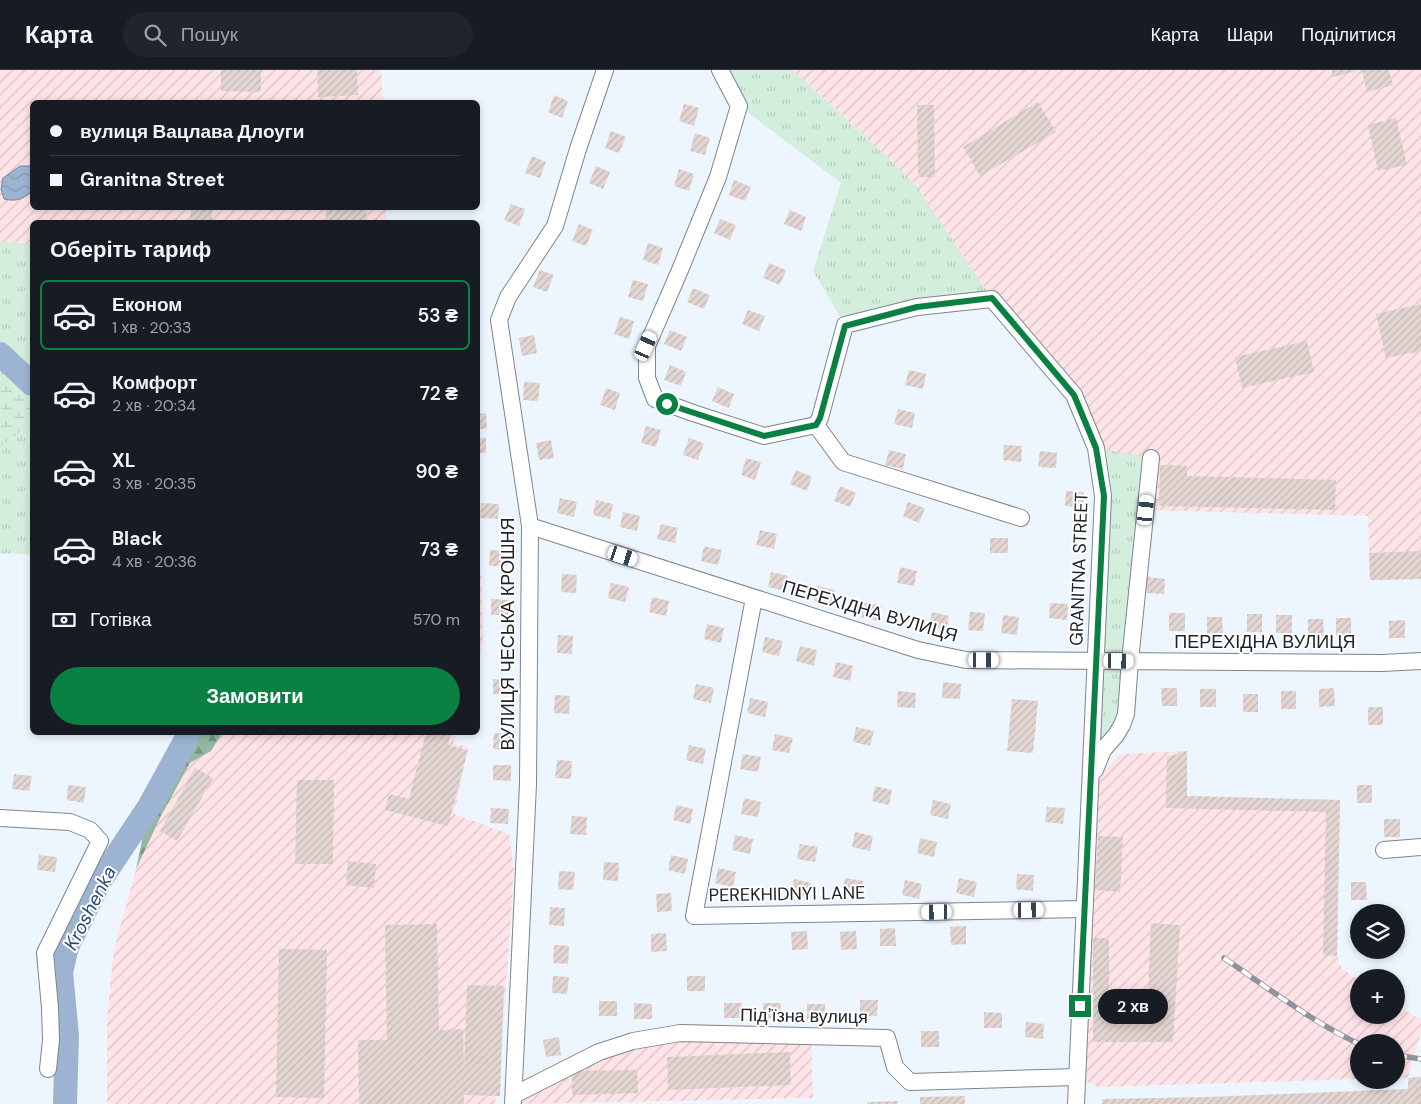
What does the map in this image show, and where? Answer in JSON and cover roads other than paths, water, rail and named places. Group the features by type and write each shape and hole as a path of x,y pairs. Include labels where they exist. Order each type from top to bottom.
{"street":[{"name":"ВУЛИЦЯ ЧЕСЬКА КРОШНЯ","path":"513,1100 528,784 530,526 499,320 508,296 555,226 604,70"},
{"path":"720,70 740,106 718,177 646,346 647,378 654,399 764,436 816,425 844,462 1021,518"},
{"name":"GRANITNA STREET","path":"816,425 820,418 845,326 917,307 992,298 1074,395 1096,448 1104,496 1076,1104"},
{"name":"GRANITNA STREET","path":"1090,786 1103,750 1116,735 1126,714 1151,458"},
{"name":"ПЕРЕХІДНА ВУЛИЦЯ","path":"530,526 918,650 966,660 1372,663 1421,661"},
{"name":"PEREKHIDNYI LANE","path":"754,598 694,916 1084,909"},
{"path":"0,818 70,822 90,830 100,841 45,953 51,1032 48,1069"},
{"path":"1384,850 1421,847"},
{"name":"Підʼїзна вулиця","path":"513,1100 599,1052 633,1042 680,1033 887,1038 895,1067 910,1082 1077,1077"}],"water":[{"path":"20,166 30,166 30,193 19,199 4,199 1,189 3,178"}],"waterway":[{"name":"Kroshenka","path":"0,354 30,382"},
{"name":"Kroshenka","path":"65,1104 67,1036 61,972 67,947 101,879 149,807 188,735"}],"railway":[{"path":"1224,958 1307,1015 1350,1040"},
{"path":"1405,1056 1421,1059"}]}
